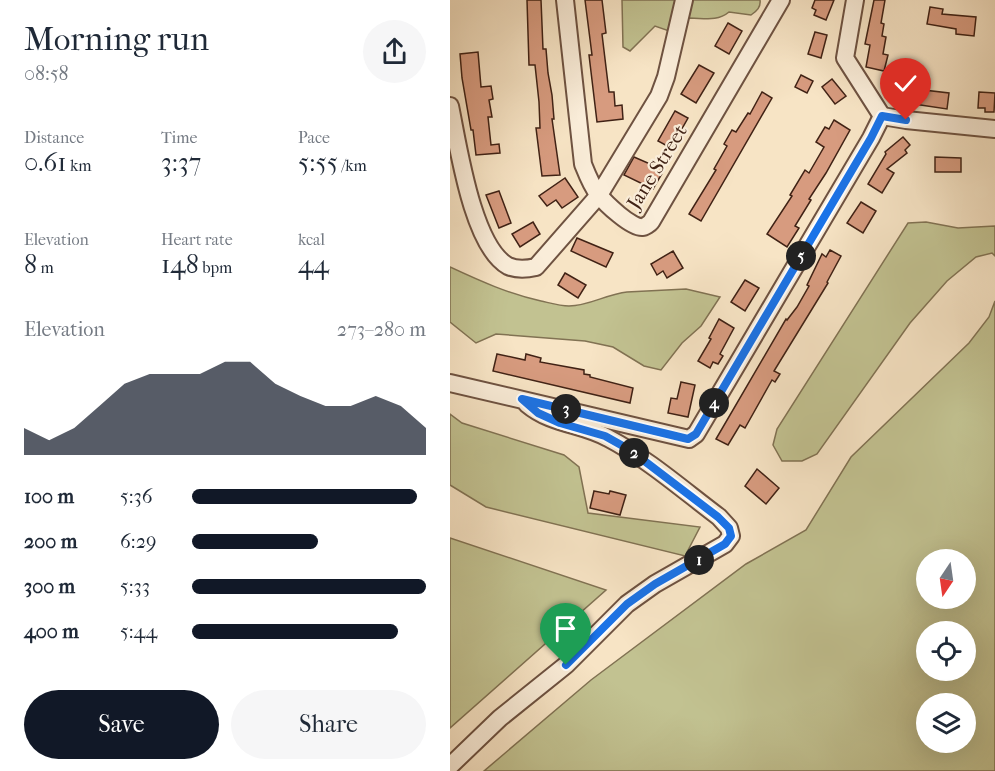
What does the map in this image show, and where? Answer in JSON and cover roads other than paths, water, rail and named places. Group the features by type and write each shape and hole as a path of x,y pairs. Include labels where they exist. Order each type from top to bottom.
{"street":[{"name":"Jane Street","path":"565,0 583,164 589,180 599,195 618,214 636,226 643,227 651,222 781,0"},
{"path":"450,106 469,195 480,228 494,252 507,265 521,269 536,267 550,254 599,195 659,96 666,77 684,0"},
{"path":"855,0 845,58 882,116 995,129"},
{"path":"450,383 688,439 696,434 882,116"},
{"path":"450,766 500,718 566,665 627,604 655,584 725,544 731,536 729,528 718,517 630,450 605,436 560,423 538,413 522,399"}]}
